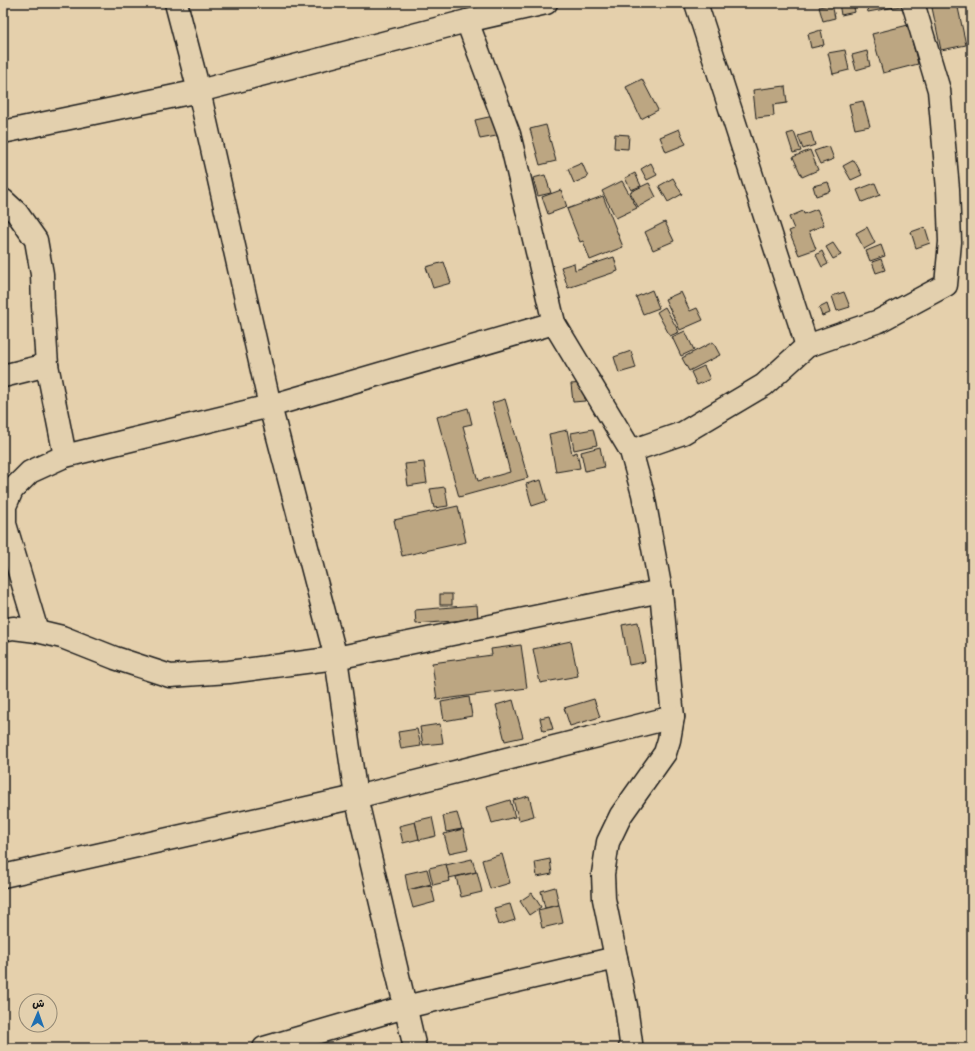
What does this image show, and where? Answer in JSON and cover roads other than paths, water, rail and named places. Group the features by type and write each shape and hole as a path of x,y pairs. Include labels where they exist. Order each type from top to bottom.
{"street":[{"path":"176,3 199,91 270,406 336,658 356,797 415,1048"},
{"path":"3,132 199,91 467,21 546,3"},
{"path":"696,3 807,346"},
{"path":"631,451 682,434 764,385 807,346 879,321 946,285 950,242 948,197 939,90 912,3"},
{"path":"467,21 509,134 554,323 631,451 643,494 660,591 673,717 670,740 665,753 621,815 608,842 603,874 604,899 626,1006 631,1043 630,1048"},
{"path":"3,200 17,213 36,240 42,274 48,365 65,456"},
{"path":"37,631 5,524 5,506 12,490 30,472 65,456 270,406 554,323"},
{"path":"3,376 48,365"},
{"path":"3,630 13,628 37,631 62,637 115,658 170,676 229,672 336,658 660,591"},
{"path":"3,876 356,797 673,717"},
{"path":"264,1048 405,1007 616,958"}]}
